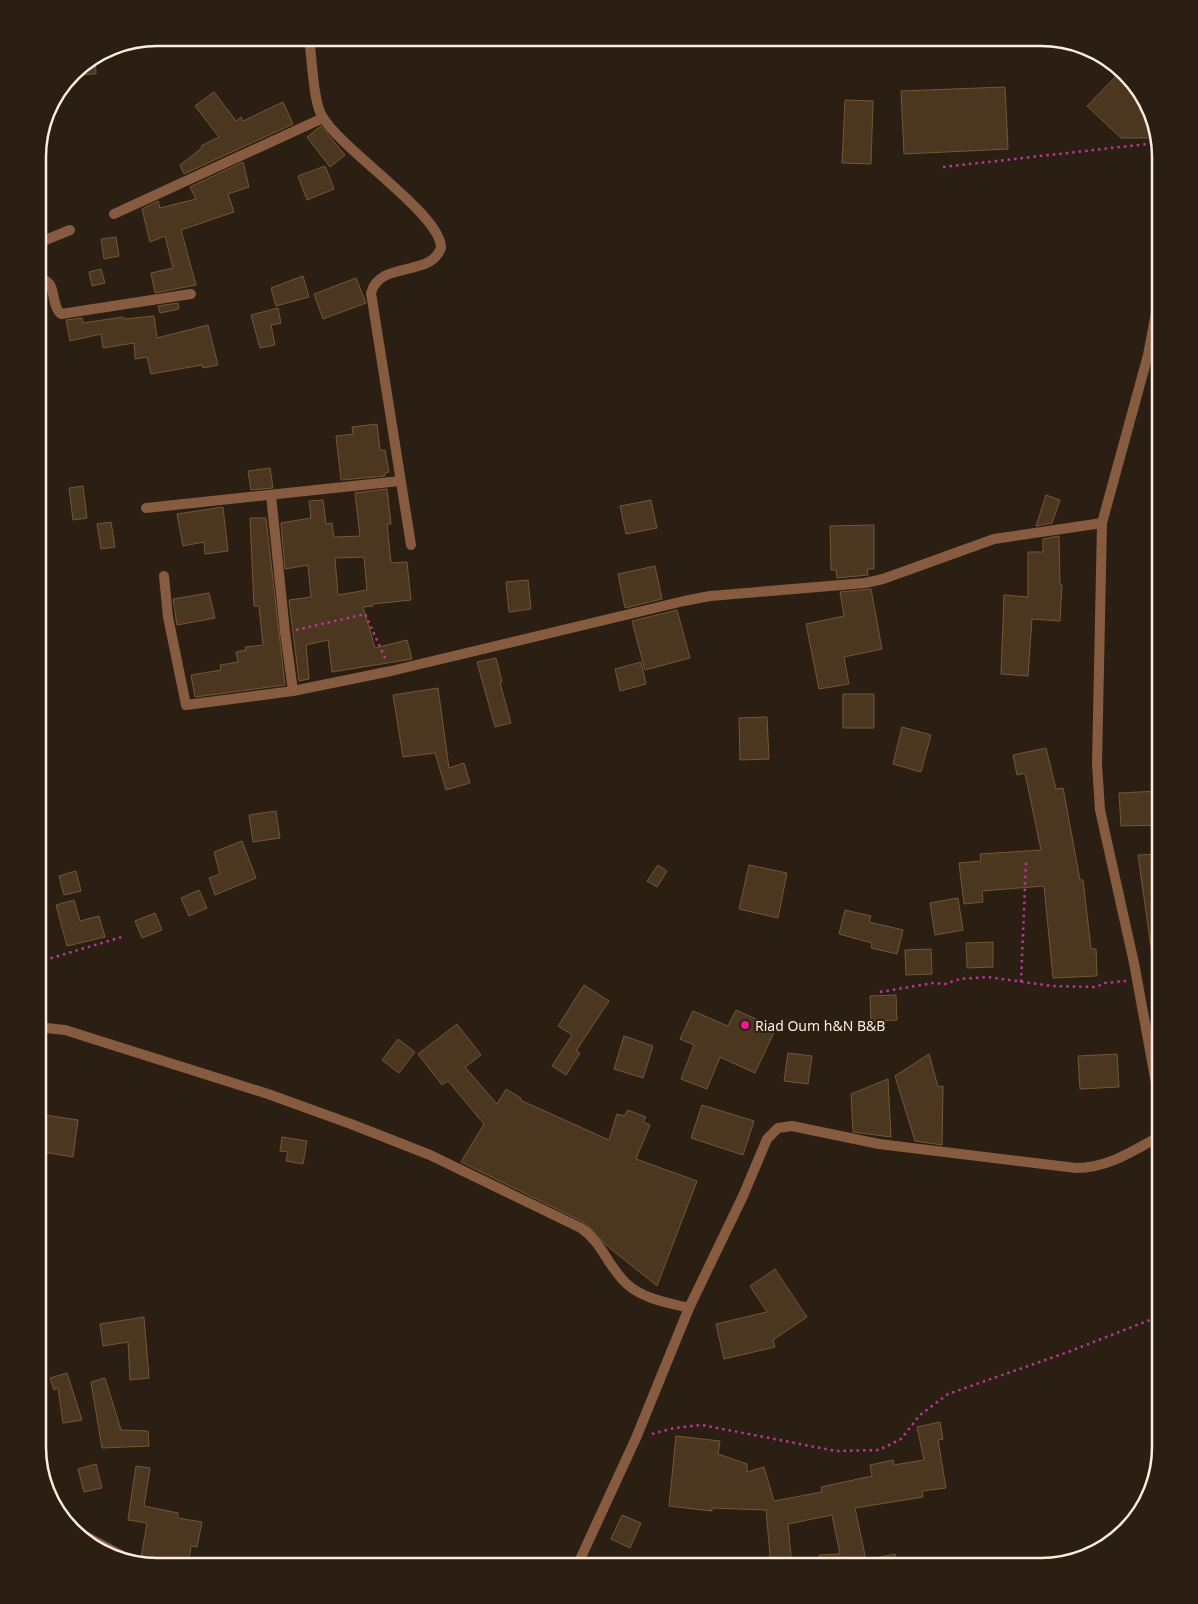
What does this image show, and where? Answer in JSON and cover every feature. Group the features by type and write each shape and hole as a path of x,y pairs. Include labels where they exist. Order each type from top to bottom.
{"street":[{"path":"310,46 317,100 323,118 348,146 392,185 430,224 440,238 440,252 432,260 381,278 372,287 371,293 410,545"},
{"path":"114,214 323,118"},
{"path":"46,240 70,230"},
{"path":"46,281 51,285 57,309 64,314 191,294"},
{"path":"1152,334 1148,355 1102,523 1098,789 1104,831 1138,980 1152,1060"},
{"path":"146,508 400,481"},
{"path":"271,495 293,691"},
{"path":"164,576 168,617 186,705 293,691 391,671 684,601 874,581 994,540 1102,523"},
{"path":"46,1030 85,1036 268,1094 430,1156 581,1228 598,1244 628,1285 647,1296 689,1308"},
{"path":"581,1558 636,1438 689,1308 743,1196 767,1139 778,1128 792,1126 879,1144 1076,1168 1091,1168 1106,1164 1152,1140"}],"path":[{"path":"943,167 1151,144"},
{"path":"285,632 340,622 366,614 391,671"},
{"path":"1021,982 1026,862"},
{"path":"46,960 122,937"},
{"path":"880,992 933,983 945,984 960,979 988,977 1021,982 1096,987 1105,983 1138,980"},
{"path":"636,1438 674,1428 702,1425 836,1451 879,1450 901,1439 924,1412 948,1394 1068,1352 1152,1319"}],"building":[{"path":"95,65 96,74 83,75"},
{"path":"1116,76 1133,95 1146,121 1150,138 1121,138 1087,106"},
{"path":"1005,87 1008,149 904,154 901,91"},
{"path":"214,92 236,121 241,117 243,121 283,102 293,124 184,174 180,165 202,148 201,146 219,137 195,106"},
{"path":"845,100 873,101 871,164 842,163"},
{"path":"321,126 345,155 330,167 307,137"},
{"path":"243,162 249,187 228,194 234,212 181,230 196,285 155,293 151,273 173,268 165,236 150,242 142,209 158,201 160,208 196,199 190,187"},
{"path":"325,166 334,189 307,200 298,176"},
{"path":"116,237 119,256 104,259 101,239"},
{"path":"101,269 105,283 92,286 89,272"},
{"path":"303,276 309,297 276,306 271,288"},
{"path":"356,278 366,303 323,319 314,294"},
{"path":"178,303 179,309 160,313 158,306"},
{"path":"278,308 281,323 271,325 275,345 260,348 251,315"},
{"path":"154,316 157,338 208,325 218,365 203,368 202,365 151,374 147,357 135,359 134,343 103,348 101,334 70,341 66,320 82,318 83,323 123,317 124,319"},
{"path":"377,424 380,450 385,450 389,472 385,473 385,476 341,480 336,436 353,434 352,427"},
{"path":"270,468 273,488 251,490 248,471"},
{"path":"83,486 87,518 73,520 69,488"},
{"path":"387,489 391,524 387,524 391,563 407,562 411,600 373,604 373,606 363,607 375,648 407,640 412,659 332,672 328,640 306,645 309,679 299,681 289,600 311,597 308,565 285,569 281,523 311,518 309,501 323,500 326,524 332,523 334,537 360,536 355,493","holes":["364,557 367,590 338,595 335,558"]},
{"path":"1046,495 1060,500 1052,523 1036,526"},
{"path":"651,500 657,528 626,534 620,506"},
{"path":"223,507 228,551 205,554 204,542 183,546 177,514"},
{"path":"250,518 266,518 285,685 195,697 191,675 221,670 220,665 238,662 236,652 246,650 245,647 263,645 259,606 254,606"},
{"path":"111,522 115,547 101,549 97,524"},
{"path":"874,525 874,569 867,569 868,575 837,578 836,570 831,570 830,526"},
{"path":"1059,536 1060,585 1062,585 1060,621 1032,619 1028,676 1001,674 1004,595 1028,597 1028,552 1043,552 1043,539"},
{"path":"655,566 662,599 625,608 618,574"},
{"path":"528,580 531,609 509,612 506,582"},
{"path":"871,589 882,649 844,657 849,684 819,689 806,624 844,616 840,592"},
{"path":"209,593 215,618 177,625 173,599"},
{"path":"677,610 690,658 645,670 632,621"},
{"path":"496,658 502,682 500,683 511,723 495,727 477,662"},
{"path":"641,662 646,684 620,691 615,669"},
{"path":"438,688 449,768 464,763 470,783 446,790 435,753 403,757 393,695"},
{"path":"843,694 874,694 874,728 843,728"},
{"path":"767,717 769,759 740,760 739,718"},
{"path":"902,727 931,735 921,772 893,764"},
{"path":"1046,748 1056,789 1063,788 1080,880 1083,880 1091,949 1096,949 1097,976 1053,978 1044,886 982,891 983,902 964,904 959,863 981,861 980,854 1041,850 1025,773 1017,775 1013,755"},
{"path":"1152,791 1152,825 1121,826 1119,793"},
{"path":"276,811 280,838 253,842 249,815"},
{"path":"242,841 256,878 215,895 209,878 220,874 214,852"},
{"path":"1152,854 1152,954 1138,855"},
{"path":"658,865 667,871 657,887 647,881"},
{"path":"749,865 787,873 778,918 739,909"},
{"path":"76,871 81,891 64,895 59,876"},
{"path":"199,890 207,908 189,916 181,898"},
{"path":"958,898 963,930 935,935 930,903"},
{"path":"74,900 80,921 99,916 105,937 67,946 56,905"},
{"path":"845,910 871,916 869,922 903,930 897,954 871,948 872,943 839,934"},
{"path":"155,913 162,930 142,938 135,921"},
{"path":"993,942 993,967 967,968 966,943"},
{"path":"931,949 932,974 906,975 905,950"},
{"path":"584,985 609,1001 576,1051 580,1053 566,1075 552,1066 572,1035 558,1026"},
{"path":"896,995 897,1020 871,1021 870,996"},
{"path":"736,1010 776,1028 755,1073 720,1057 707,1089 681,1079 694,1045 680,1039 693,1011 728,1026"},
{"path":"457,1024 481,1055 465,1067 497,1104 506,1089 521,1098 520,1100 609,1140 617,1114 624,1116 628,1110 646,1117 643,1122 650,1125 636,1159 697,1181 657,1286 606,1245 585,1223 461,1162 484,1124 448,1081 442,1085 418,1054"},
{"path":"624,1036 653,1046 643,1078 614,1069"},
{"path":"398,1039 415,1052 399,1073 382,1060"},
{"path":"788,1053 812,1056 808,1084 784,1081"},
{"path":"929,1054 938,1087 943,1086 942,1145 915,1141 895,1076"},
{"path":"1117,1054 1119,1087 1080,1089 1078,1056"},
{"path":"888,1079 891,1137 853,1132 851,1094"},
{"path":"702,1105 754,1121 743,1155 691,1138"},
{"path":"46,1115 78,1120 73,1157 46,1152"},
{"path":"282,1137 307,1141 303,1164 286,1161 288,1152 280,1151"},
{"path":"775,1269 807,1317 773,1340 775,1347 724,1359 716,1324 767,1312 750,1286"},
{"path":"144,1317 149,1378 130,1380 128,1342 103,1346 100,1324"},
{"path":"67,1373 82,1420 63,1423 58,1388 54,1390 50,1378"},
{"path":"105,1378 121,1430 148,1431 149,1446 102,1448 91,1382"},
{"path":"940,1422 943,1439 938,1440 946,1488 922,1491 923,1497 855,1508 866,1558 819,1558 819,1555 840,1554 832,1515 788,1524 791,1558 770,1558 766,1510 712,1508 712,1511 669,1506 676,1436 720,1441 718,1454 747,1464 747,1472 764,1467 774,1501 822,1492 821,1487 872,1476 870,1465 893,1460 894,1465 924,1460 917,1427"},
{"path":"96,1464 102,1488 84,1492 78,1469"},
{"path":"136,1466 150,1468 144,1506 178,1513 178,1518 202,1522 197,1547 191,1546 189,1558 141,1557 147,1523 128,1520"},
{"path":"622,1515 641,1523 630,1548 611,1539"},
{"path":"895,1554 896,1558 876,1558"}],"place":[{"name":"Riad Oum h&N B&B","path":"745,1025"}]}
